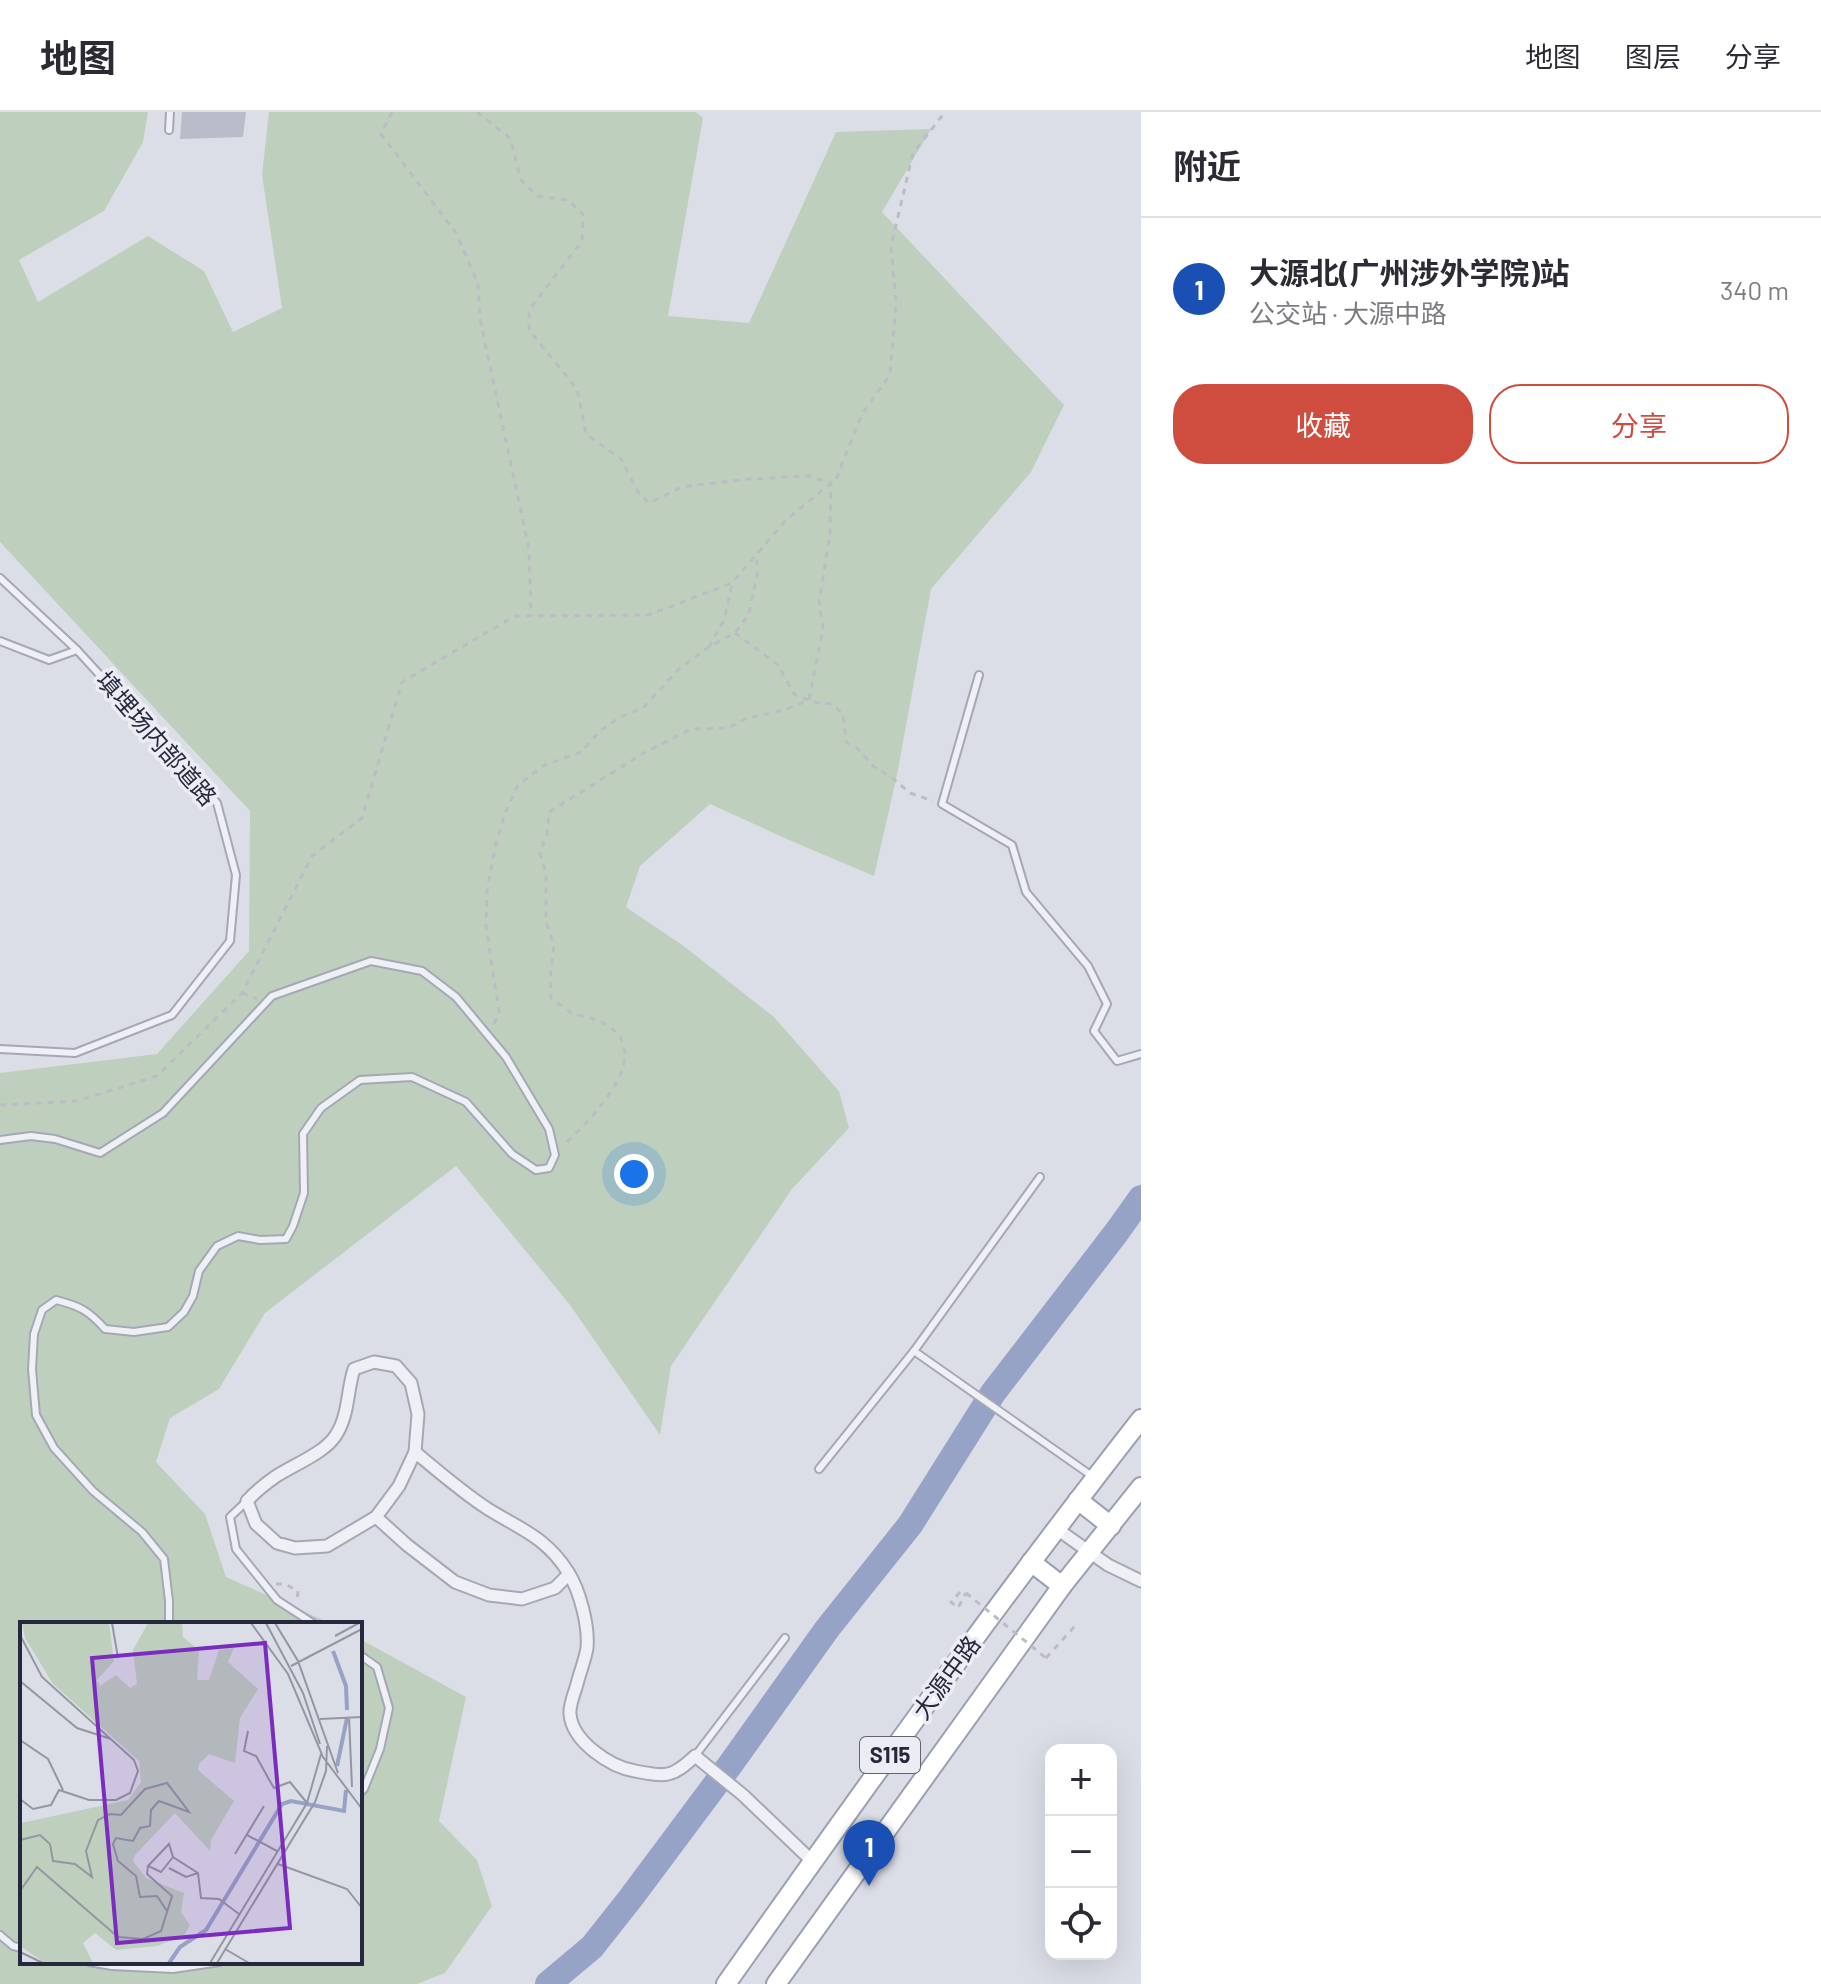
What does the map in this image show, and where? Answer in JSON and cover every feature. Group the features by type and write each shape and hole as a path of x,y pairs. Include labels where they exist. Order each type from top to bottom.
{"main road":[{"name":"S115","path":"1057,1529 1141,1419"},
{"name":"S115","path":"1089,1552 1141,1487"},
{"path":"1078,1500 1111,1526"},
{"name":"大源中路","path":"726,1984 812,1861 1057,1529"},
{"name":"大源中路","path":"776,1984 1089,1552"},
{"path":"1031,1562 1062,1586"}],"street":[{"path":"374,1362 396,1366 411,1383 418,1414 415,1452 399,1486 376,1517 327,1546 295,1548 277,1543 256,1524 247,1501 274,1478 315,1454 336,1436 346,1411 349,1382 354,1369 374,1362"},
{"path":"415,1452 488,1509 546,1544 569,1574 584,1611 587,1648 570,1713 579,1737 601,1758 628,1770 657,1775 679,1771 695,1756 743,1795 812,1861"},
{"path":"376,1517 455,1582 489,1595 522,1599 555,1588 569,1574"},
{"path":"1057,1529 1108,1565 1141,1581"}],"lane":[{"path":"169,130 170,112"},
{"name":"填埋场内部道路","path":"0,578 77,650 217,803 236,875 230,941 172,1015 75,1053 0,1049"},
{"name":"填埋场内部道路","path":"0,641 49,660 77,650"},
{"path":"979,675 942,804 1012,845 1026,892 1088,966 1107,1004 1094,1031 1117,1061 1141,1054"},
{"path":"0,1140 31,1136 55,1139 100,1153 163,1113 272,996 371,961 422,971 456,997 506,1057 549,1129 555,1155 549,1168 536,1170 512,1154 466,1102 412,1077 360,1080 321,1108 303,1134 304,1193 286,1239 260,1240 238,1236 217,1246 199,1271 193,1296 184,1312 168,1327 134,1332 105,1329 92,1314 77,1305 56,1300 42,1310 34,1334 32,1369 36,1415 54,1448 93,1491 142,1532 164,1559 169,1622"},
{"path":"819,1469 914,1351 1040,1177"},
{"path":"914,1351 1095,1478"},
{"path":"247,1501 230,1517 236,1549 277,1600 311,1622"},
{"path":"695,1756 785,1638"},
{"path":"362,1656 377,1667 389,1708 380,1749 362,1791"},
{"path":"0,1935 13,1946 20,1948"},
{"path":"100,1964 173,1969 207,1964"}],"path":[{"path":"392,112 381,134 456,233 478,283 480,319 529,549 531,616"},
{"path":"477,112 510,138 521,180 537,196 568,200 583,214 582,241 529,310 529,330 577,389 586,434 621,459 638,492 649,503 682,487 735,481 809,476 831,483"},
{"path":"709,647 724,620 732,583 786,520 836,479 862,414 890,375 896,303 891,246 913,153 945,112"},
{"path":"809,700 823,629 819,602 830,534 831,483"},
{"path":"489,1036 499,1012 486,925 487,890 496,843 518,785 543,766 581,752 600,731 620,717 643,708 680,668 735,633 749,614 757,575 757,553"},
{"path":"0,1105 77,1101 157,1076 242,993 312,856 362,818 402,682 515,616 648,615 732,583"},
{"path":"735,633 778,665 794,694 832,704 843,714 846,742 858,749 874,767 910,793 942,804"},
{"path":"555,1155 608,1097 626,1065 624,1041 607,1024 570,1012 551,998 554,945 546,922 546,874 540,853 547,834 549,812 644,753 691,729 728,728 747,718 784,710 809,700"},
{"path":"242,993 266,1003"},
{"path":"265,1584 285,1584 298,1591 295,1612"},
{"path":"960,1592 951,1602 958,1608 966,1593 1046,1658 1075,1626"}],"green space":[{"path":"0,112 148,112 143,142 104,211 19,260 38,302 148,236 204,271 233,332 282,308 262,175 269,112 696,112 703,118 668,316 749,323 836,132 931,129 882,212 1064,405 1031,472 931,589 897,775 874,876 710,804 640,866 626,907 685,947 774,1017 839,1091 849,1128 792,1189 671,1366 660,1435 570,1305 456,1166 265,1313 219,1389 170,1418 156,1462 205,1514 226,1577 327,1622 20,1622 20,1964 362,1964 362,1640 466,1697 439,1821 477,1860 492,1906 445,1973 417,1984 0,1984 0,1073 157,1054 249,951 250,811 0,542"}],"building":[{"path":"182,112 246,112 243,137 180,139"}],"waterway":[{"path":"548,1984 592,1947 630,1899 827,1629 910,1525 993,1393 1141,1198"}],"place":[{"name":"大源北(广州涉外学院)站","path":"869,1886"}]}
